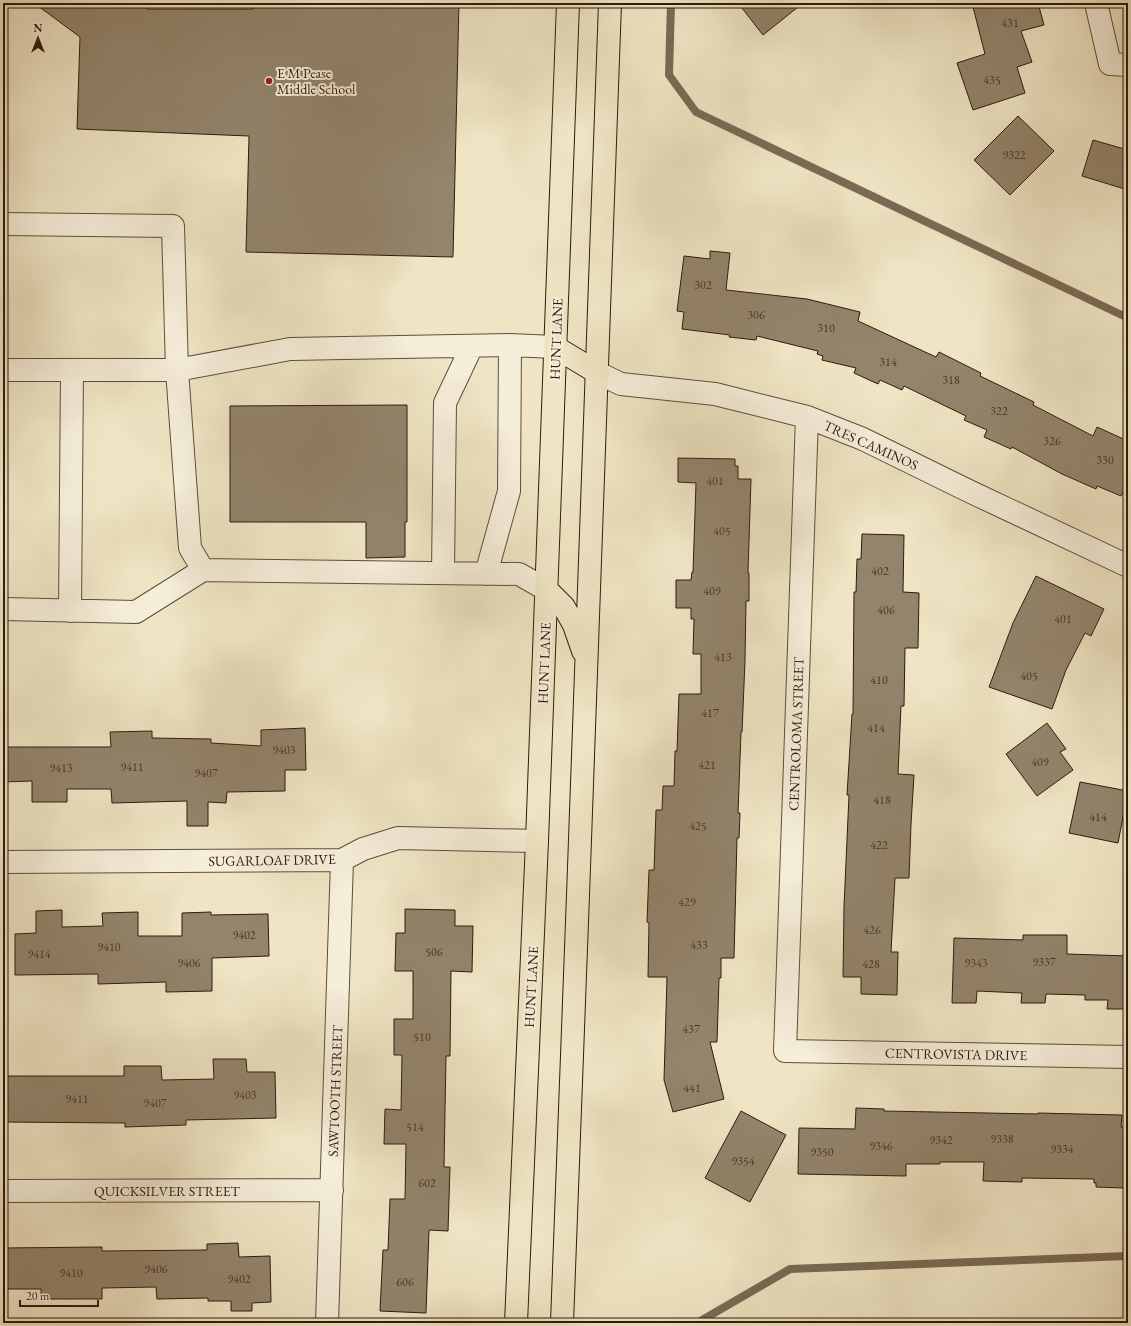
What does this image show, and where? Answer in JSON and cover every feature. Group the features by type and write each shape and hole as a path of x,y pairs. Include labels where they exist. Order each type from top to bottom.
{"main road":[{"name":"HUNT LANE","path":"516,1323 547,590 568,3"},
{"path":"562,1323 598,373 610,3"},
{"path":"555,347 598,373"},
{"path":"547,590 564,607 574,625 587,662"}],"street":[{"path":"1096,3 1119,64"},
{"path":"3,224 172,226 177,370 190,548 203,570"},
{"path":"486,574 509,491 510,345"},
{"path":"3,370 177,370 290,349 510,345 555,347"},
{"path":"443,573 445,403 472,346"},
{"path":"70,610 72,370"},
{"name":"TRES CAMINOS","path":"598,373 621,384 714,394 807,417 863,439 1128,566"},
{"name":"CENTROLOMA STREET","path":"785,1051 807,417"},
{"path":"3,608 136,612 203,570 519,574 547,590"},
{"name":"SUGARLOAF DRIVE","path":"3,862 342,860 363,849 398,838 537,841"},
{"name":"SAWTOOTH STREET","path":"327,1323 342,860"},
{"name":"CENTROVISTA DRIVE","path":"785,1051 1128,1057"},
{"name":"QUICKSILVER STREET","path":"3,1191 332,1190"}],"building":[{"path":"34,3 140,3 147,9 253,9 253,3 459,3 453,257 246,252 249,136 77,129 80,37"},
{"path":"738,3 803,3 763,35"},
{"path":"972,3 1038,3 1044,25 1021,31 1032,62 1017,67 1025,93 973,110 957,63 985,54"},
{"path":"1018,116 1054,151 1010,195 974,160"},
{"path":"1093,140 1128,150 1128,190 1082,176"},
{"path":"710,251 730,253 726,290 807,299 860,312 858,321 936,357 939,352 981,373 980,376 1034,402 1033,405 1093,436 1097,427 1128,441 1128,482 1121,496 1097,486 1096,489 1062,474 1012,447 1011,449 984,437 987,430 964,420 966,416 904,386 902,390 880,380 878,384 854,373 856,368 822,360 823,356 817,354 818,351 757,336 756,340 682,329 684,312 677,311 684,256 710,259"},
{"path":"407,405 407,522 405,522 405,557 366,558 366,522 230,522 230,406"},
{"path":"678,458 735,459 735,466 738,466 738,479 751,479 748,573 749,601 746,601 734,958 721,958 717,1042 710,1042 724,1099 673,1112 664,1080 667,977 648,977 649,923 647,922 649,870 654,870 656,810 662,810 663,786 674,786 679,694 701,694 701,654 693,654 694,619 691,619 691,608 676,608 676,580 691,580 693,572 696,483 678,482"},
{"path":"862,534 904,535 903,592 919,593 918,648 905,648 904,706 901,706 898,774 914,775 909,878 895,878 891,952 898,952 897,995 861,994 861,977 843,977 844,907 849,795 847,795 853,714 854,592 856,592 857,559 861,559"},
{"path":"1036,576 1104,609 1091,636 1085,633 1066,670 1052,709 989,687 1013,623"},
{"path":"1047,723 1066,749 1060,752 1073,770 1037,796 1006,754"},
{"path":"305,728 306,770 285,770 285,791 227,792 226,803 208,802 208,826 187,826 187,801 112,803 111,789 67,789 67,802 32,802 32,781 3,782 3,747 111,747 110,732 152,731 152,738 211,739 211,743 261,746 261,730"},
{"path":"1080,782 1128,791 1118,843 1069,833"},
{"path":"405,909 455,910 455,926 473,926 472,972 451,971 450,1056 446,1056 444,1167 450,1167 448,1231 429,1230 426,1313 380,1311 383,1250 388,1250 390,1199 405,1199 406,1144 384,1144 385,1109 401,1110 402,1055 394,1055 394,1019 413,1019 413,971 395,971 396,933 405,933"},
{"path":"62,910 62,927 103,926 102,913 138,912 138,936 182,936 182,913 211,912 211,915 268,914 269,956 212,958 212,991 166,992 166,982 98,984 98,974 15,975 15,934 36,933 36,911"},
{"path":"1023,935 1067,935 1067,954 1128,956 1128,1009 1107,1009 1108,1000 1085,1000 1085,995 1046,994 1045,1003 1021,1003 1022,993 977,991 976,1003 952,1003 954,938 1023,940"},
{"path":"213,1059 246,1059 247,1072 275,1072 276,1118 186,1120 186,1125 125,1127 125,1123 3,1122 3,1076 124,1076 124,1066 161,1066 162,1080 214,1079"},
{"path":"856,1108 884,1109 884,1111 1122,1115 1121,1127 1128,1127 1128,1177 1125,1177 1124,1188 1096,1187 1094,1179 1022,1178 1022,1182 983,1181 984,1162 906,1164 906,1176 798,1174 799,1128 855,1129"},
{"path":"741,1111 786,1135 750,1202 705,1178"},
{"path":"238,1243 239,1257 270,1256 271,1302 252,1303 252,1311 231,1311 231,1301 208,1301 208,1298 157,1299 156,1287 102,1288 102,1299 41,1299 41,1289 3,1289 3,1248 102,1247 102,1251 207,1250 207,1244"}],"waterway":[{"path":"671,3 669,75 696,112 1128,318"},
{"path":"697,1323 790,1269 1128,1256"}],"place":[{"name":"E M Pease Middle School","path":"269,81"}]}
